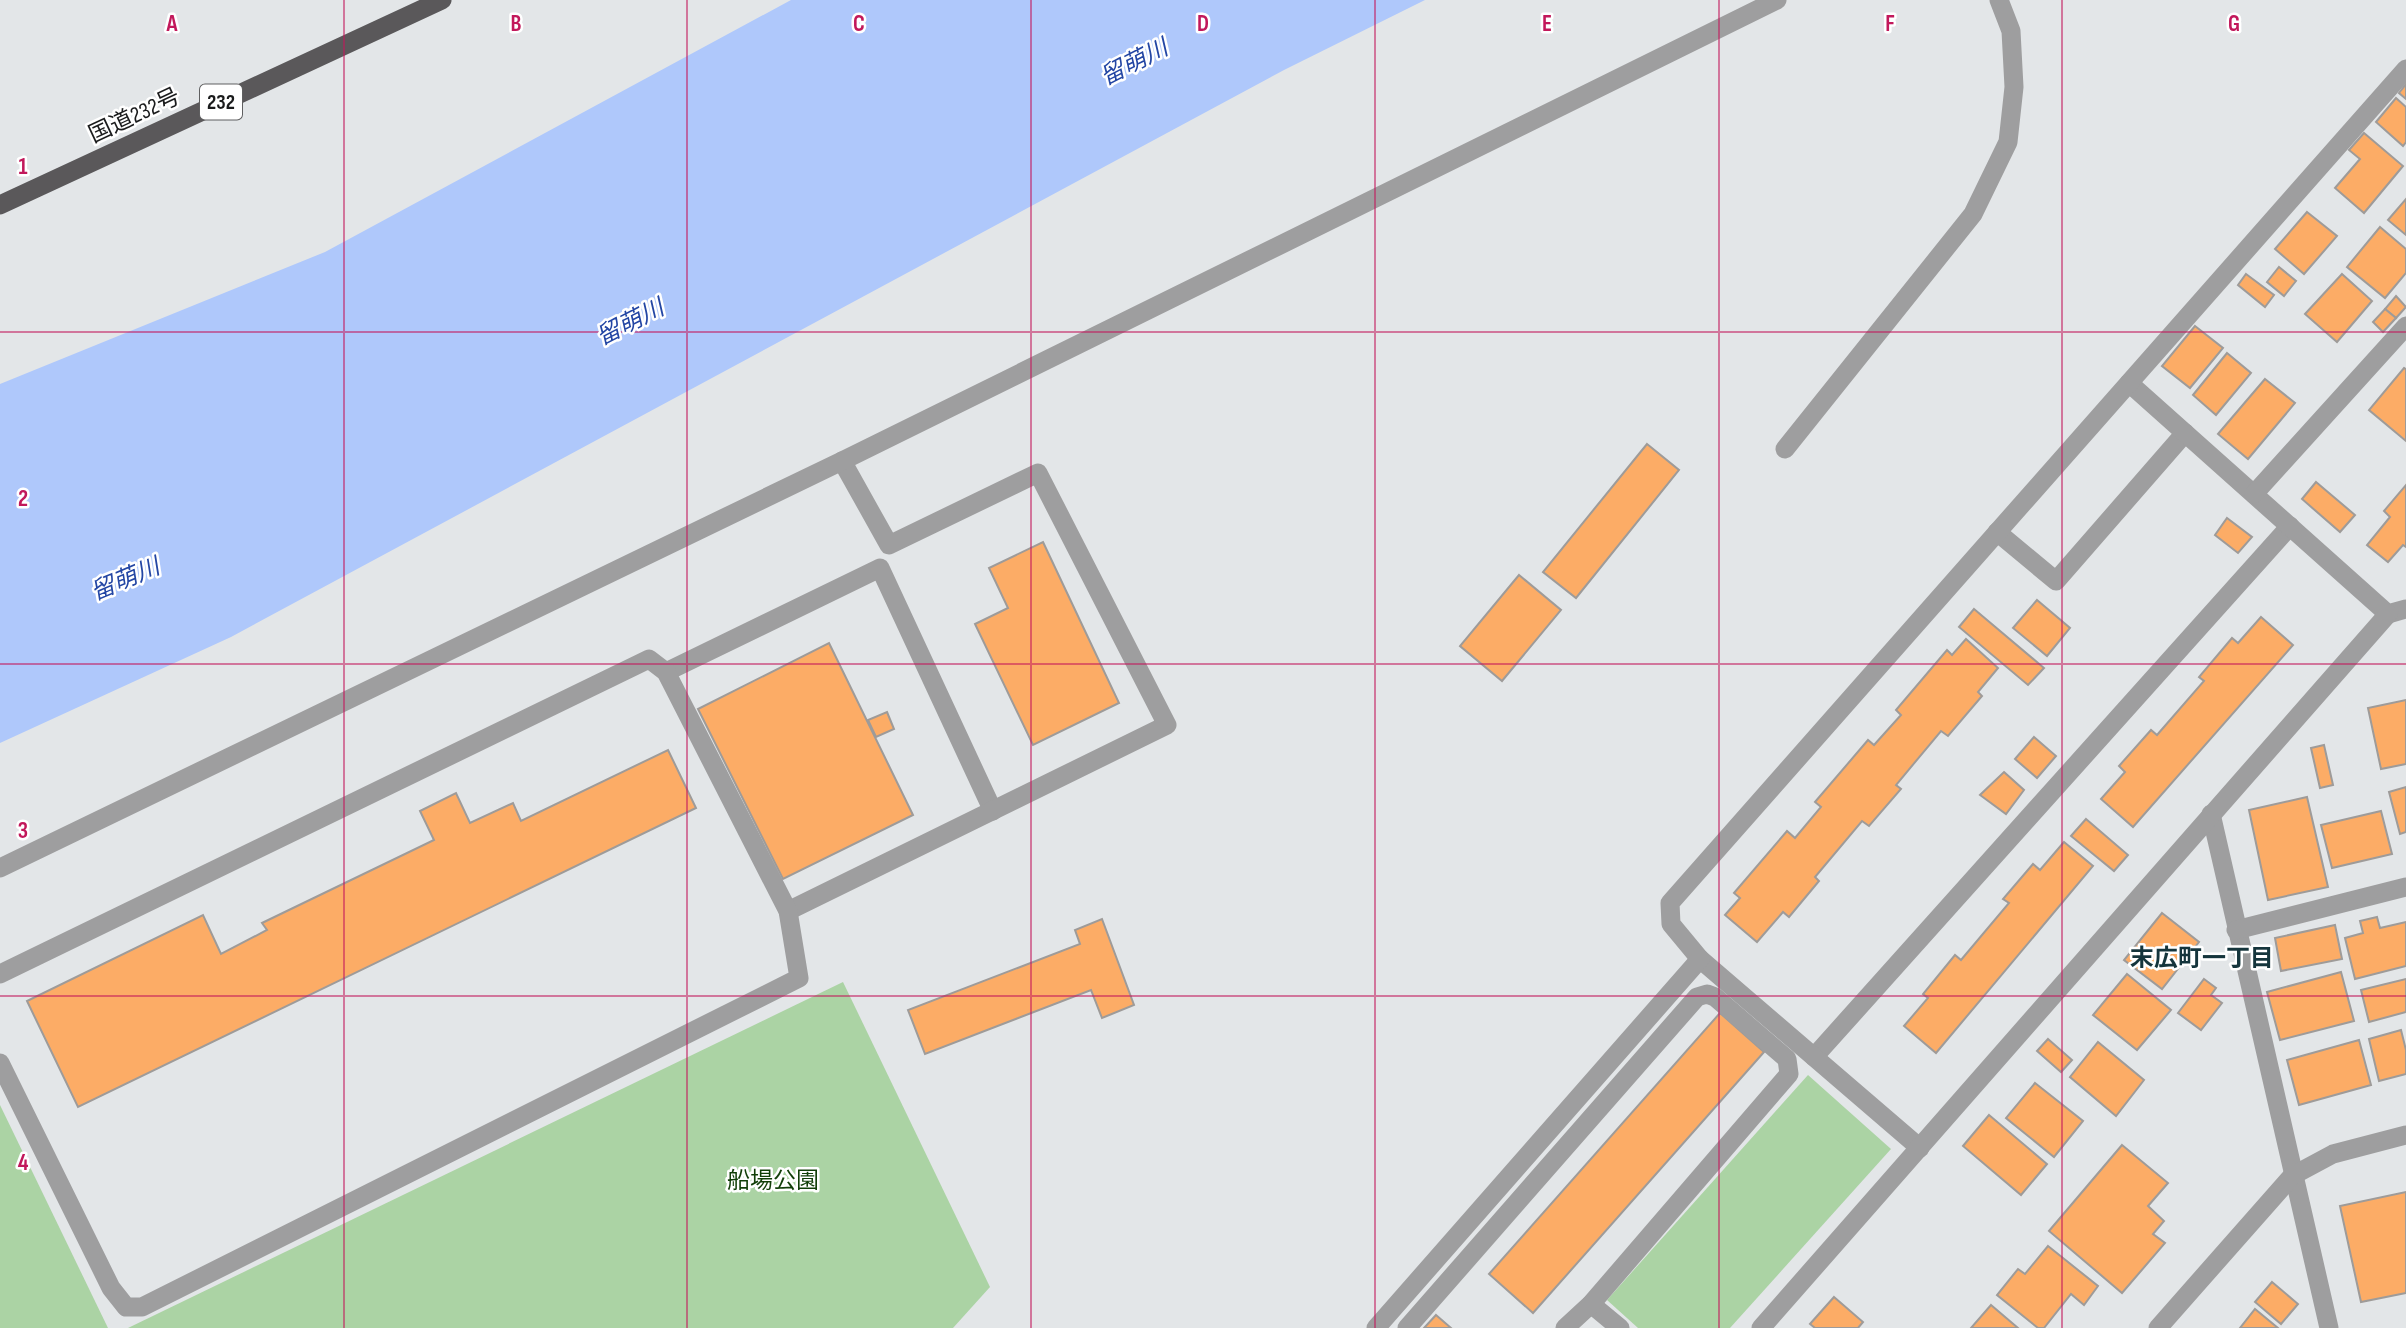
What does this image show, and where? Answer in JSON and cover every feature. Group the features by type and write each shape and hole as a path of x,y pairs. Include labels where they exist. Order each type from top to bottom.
{"highway":[{"name":"国道232号","path":"0,205 442,0"}],"street":[{"path":"0,868 842,461 1777,0"},
{"path":"1785,449 1973,214 2008,142 2014,87 2011,31 1999,0"},
{"path":"1920,1148 1700,959 1671,924 1670,903 2406,69"},
{"path":"2254,494 2406,326"},
{"path":"1760,1328 2211,814 2397,612 2290,526 2129,383"},
{"path":"1997,532 2056,582 2185,433"},
{"path":"842,461 889,545"},
{"path":"666,672 880,568 889,545 1038,473 1167,725 788,911"},
{"path":"1814,1057 2290,526"},
{"path":"880,568 992,811"},
{"path":"0,974 649,659 666,672 788,911 799,978 142,1307 126,1307 111,1288 0,1063"},
{"path":"2211,814 2329,1328"},
{"path":"2236,930 2406,887"},
{"path":"1376,1328 1700,959"},
{"path":"1407,1328 1697,997 1707,994 1714,997 1787,1059 1789,1074 1591,1304 1565,1328"},
{"path":"2158,1328 2292,1176 2333,1154 2406,1135"},
{"path":"1591,1304 1619,1328"}],"green space":[{"name":"船場公園","path":"843,982 990,1287 953,1328 128,1328"},
{"path":"1808,1075 1891,1149 1730,1328 1638,1328 1607,1300"},
{"path":"0,1105 108,1328 0,1328"}],"water":[{"name":"留萌川","path":"791,0 1425,0 1284,70 231,637 0,743 0,384 325,252"}],"building":[{"path":"2406,84 2406,99 2399,93"},
{"path":"2396,98 2406,107 2406,142 2403,146 2376,122"},
{"path":"2364,133 2403,166 2364,213 2335,188 2360,159 2349,150"},
{"path":"2406,199 2406,235 2388,220"},
{"path":"2307,212 2337,236 2304,274 2275,249"},
{"path":"2380,227 2406,249 2406,273 2385,298 2347,267"},
{"path":"2279,267 2296,281 2284,296 2267,282"},
{"path":"2246,274 2274,295 2265,307 2238,285"},
{"path":"2342,274 2372,301 2337,342 2305,314"},
{"path":"2396,296 2406,307 2396,318 2385,309"},
{"path":"2385,309 2396,318 2383,332 2373,322"},
{"path":"2195,326 2223,348 2190,388 2162,366"},
{"path":"2227,353 2251,373 2216,415 2193,395"},
{"path":"2404,368 2406,369 2406,441 2369,410"},
{"path":"2265,379 2295,403 2248,459 2218,434"},
{"path":"1647,444 1679,470 1576,598 1543,572"},
{"path":"2316,482 2355,515 2340,532 2302,499"},
{"path":"2406,485 2406,547 2403,545 2388,562 2367,545 2390,517 2384,511"},
{"path":"2227,518 2252,537 2238,553 2215,535"},
{"path":"1043,542 1119,703 1033,745 975,624 1008,608 989,568"},
{"path":"1519,575 1561,610 1502,681 1460,646"},
{"path":"2037,600 2070,628 2047,656 2013,628"},
{"path":"1974,609 2044,668 2028,685 1959,627"},
{"path":"2261,617 2293,645 2133,827 2101,799 2125,772 2119,766 2151,730 2157,735 2204,681 2199,677 2232,638 2238,643"},
{"path":"1966,639 1998,668 1978,692 1982,696 1948,736 1941,731 1896,785 1901,789 1869,826 1862,821 1815,877 1819,881 1789,917 1783,912 1757,942 1725,915 1740,898 1734,893 1787,831 1795,838 1821,807 1815,802 1868,740 1874,745 1901,715 1896,710 1947,650 1952,655"},
{"path":"829,643 913,815 783,879 698,709"},
{"path":"2406,700 2406,764 2381,769 2368,708"},
{"path":"887,712 894,729 876,737 868,720"},
{"path":"2034,737 2056,756 2037,778 2015,759"},
{"path":"2324,745 2333,785 2320,788 2311,748"},
{"path":"668,750 696,808 78,1107 27,1001 203,915 221,954 267,930 262,923 434,840 420,811 456,793 470,823 513,803 521,821"},
{"path":"2004,772 2024,790 2006,814 1980,795"},
{"path":"2406,787 2406,832 2400,834 2389,792"},
{"path":"2307,797 2328,887 2268,900 2249,810"},
{"path":"2381,811 2392,854 2332,868 2321,825"},
{"path":"2086,819 2128,855 2114,871 2071,836"},
{"path":"2064,842 2093,866 1936,1053 1904,1026 1928,998 1923,994 1955,955 1961,960 2009,903 2003,899 2033,864 2040,870"},
{"path":"2162,913 2199,942 2162,989 2124,960"},
{"path":"2377,917 2380,928 2406,922 2406,966 2355,979 2345,938 2363,933 2360,921"},
{"path":"1102,919 1134,1005 1102,1018 1091,990 925,1054 908,1010 1080,944 1075,930"},
{"path":"2335,925 2342,959 2281,971 2275,938"},
{"path":"2341,972 2354,1021 2280,1040 2267,992"},
{"path":"2127,974 2171,1010 2137,1050 2093,1015"},
{"path":"2204,979 2216,988 2211,995 2222,1003 2201,1030 2178,1013"},
{"path":"2406,979 2406,1012 2369,1022 2361,990"},
{"path":"1720,1013 1764,1052 1533,1313 1489,1274"},
{"path":"2401,1030 2406,1050 2406,1074 2379,1081 2369,1039"},
{"path":"2048,1039 2072,1060 2061,1072 2037,1051"},
{"path":"2359,1040 2371,1085 2299,1105 2287,1060"},
{"path":"2098,1042 2144,1080 2116,1116 2070,1077"},
{"path":"2035,1083 2083,1121 2054,1157 2006,1118"},
{"path":"1989,1115 2047,1164 2021,1195 1963,1146"},
{"path":"2122,1145 2168,1183 2148,1206 2164,1221 2153,1234 2165,1243 2122,1293 2049,1231"},
{"path":"2406,1192 2406,1293 2361,1302 2340,1206"},
{"path":"2048,1246 2098,1286 2084,1305 2071,1294 2044,1328 2038,1328 1997,1295 2018,1269 2025,1274"},
{"path":"2272,1282 2298,1304 2281,1324 2255,1302"},
{"path":"1834,1297 1863,1322 1858,1328 1815,1328 1810,1324"},
{"path":"1991,1305 2018,1328 1971,1328"},
{"path":"2255,1309 2278,1328 2240,1328"},
{"path":"1436,1315 1451,1328 1424,1328"}],"district":[{"name":"末広町一丁目","path":"2202,958"}]}
